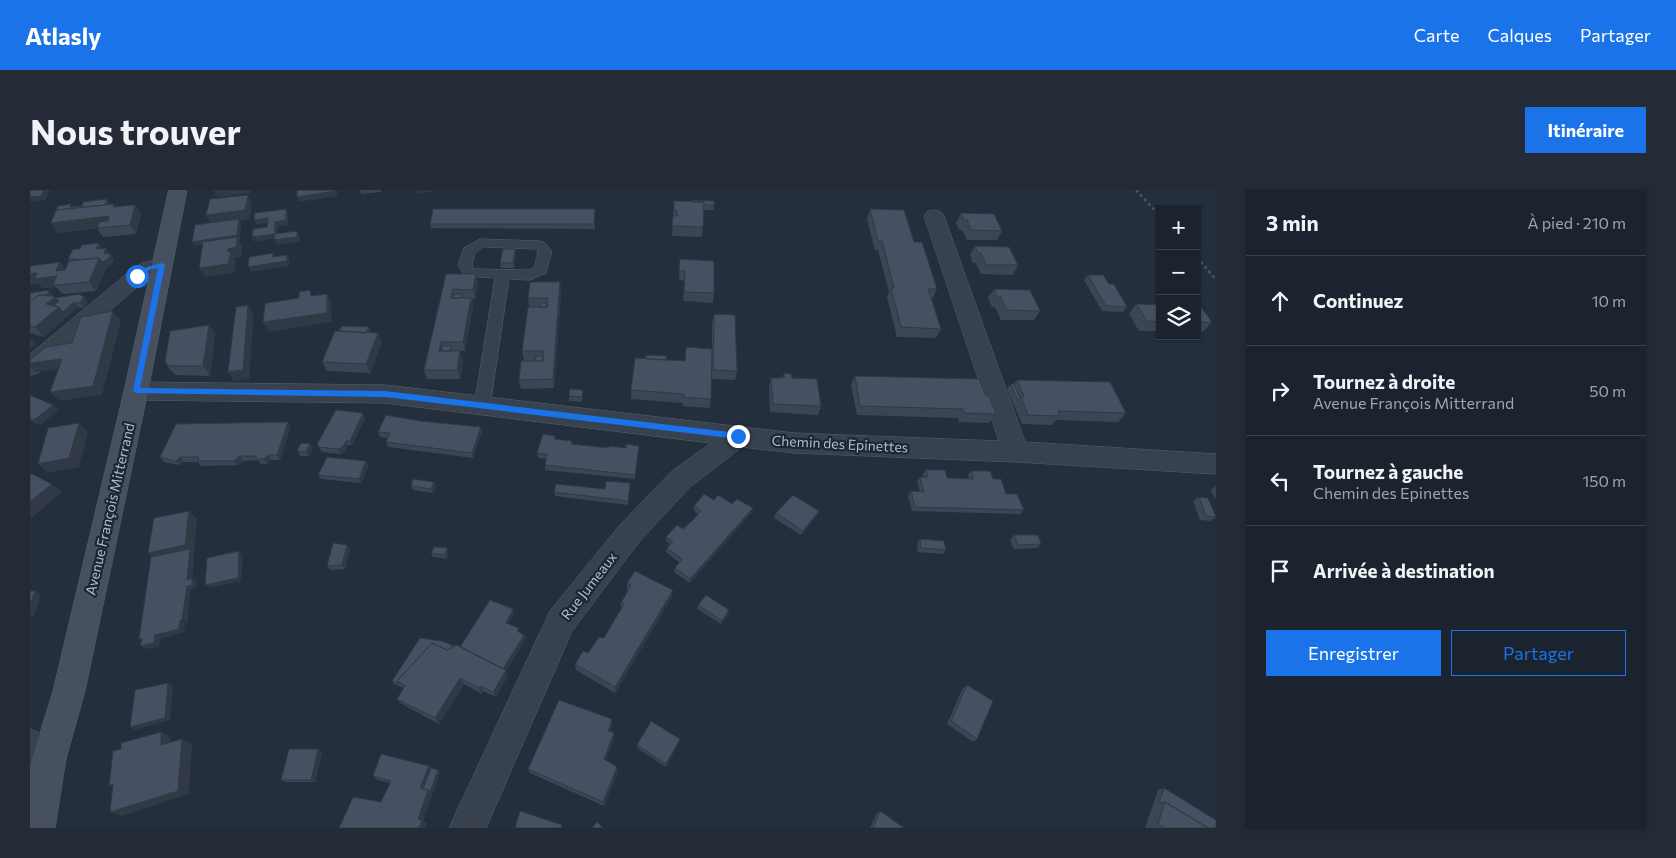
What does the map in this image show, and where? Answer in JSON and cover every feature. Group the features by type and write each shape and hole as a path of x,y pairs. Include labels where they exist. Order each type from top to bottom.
{"main road":[{"name":"Avenue François Mitterrand","path":"37,828 40,753 68,691 136,391 178,190"}],"street":[{"path":"934,216 1016,452"},
{"path":"30,367 137,276 149,268 162,265"},
{"name":"Chemin des Epinettes","path":"136,391 385,394 794,443 1016,452 1216,464"},
{"name":"Rue Jumeaux","path":"467,828 561,621 629,534 681,479 738,436"}],"lane":[{"path":"481,243 539,245 545,251 541,270 530,275 503,274 470,273 465,265 469,251 481,243"},
{"path":"482,406 503,274"}],"path":[{"path":"1136,190 1156,212"},
{"path":"1201,262 1216,280"}],"building":[{"path":"30,190 44,190 41,196 30,197"},
{"path":"297,190 335,190 335,191 297,197"},
{"path":"248,195 245,210 206,215 210,199"},
{"path":"107,199 105,205 56,210 58,206 71,204 70,207 82,206 83,202"},
{"path":"692,200 714,201 714,205 704,205 704,202 692,202"},
{"path":"674,201 704,202 703,227 672,226 673,216 677,216 677,211 674,210"},
{"path":"114,204 113,207 135,205 130,225 97,228 99,222 108,221 109,216 51,223 56,210"},
{"path":"286,209 286,220 275,222 275,234 252,237 253,229 267,227 268,218 254,220 255,213"},
{"path":"433,209 595,209 594,224 430,224"},
{"path":"870,209 904,210 914,242 922,242 937,289 928,289 941,329 901,327 891,288 894,288 882,241 878,241"},
{"path":"961,213 994,214 1002,231 971,230 967,220 964,220"},
{"path":"239,219 237,235 192,242 195,225"},
{"path":"297,231 297,237 274,240 275,234"},
{"path":"237,237 236,247 228,249 228,252 231,252 228,264 199,268 203,242"},
{"path":"99,243 96,249 106,248 104,253 111,254 103,262 99,258 68,259 73,249 80,249 82,245"},
{"path":"975,246 1009,247 1018,265 986,265 981,253 978,253"},
{"path":"503,249 515,249 513,263 500,263"},
{"path":"273,253 273,257 287,255 287,261 248,267 249,257"},
{"path":"99,258 89,282 58,285 53,284 57,276 34,279 37,273 30,274 30,266 60,262 56,271 65,270 69,261"},
{"path":"680,259 714,261 714,293 684,292 685,271 679,271"},
{"path":"446,274 476,274 473,290 453,289 451,298 471,298 463,342 441,342 439,351 460,351 457,370 424,370"},
{"path":"1088,275 1103,275 1109,284 1114,284 1127,307 1106,306"},
{"path":"530,282 560,282 553,379 519,380 521,361 543,361 543,351 522,351 528,307 547,307 548,298 528,298"},
{"path":"994,289 1030,290 1040,311 1006,310 1001,297 997,297"},
{"path":"49,290 47,295 39,295 30,302 30,293"},
{"path":"310,290 311,296 327,294 327,313 263,322 265,304 299,298 299,292"},
{"path":"79,294 84,297 80,303 74,302 63,312 59,307 53,306 59,301 55,298"},
{"path":"454,294 462,294 461,298 453,298"},
{"path":"39,295 55,297 46,304 59,307 35,327 30,326 30,302"},
{"path":"541,303 548,303 547,307 541,307"},
{"path":"1136,304 1156,305 1156,322 1147,321"},
{"path":"248,305 243,370 228,372 236,307"},
{"path":"1201,307 1212,322 1201,322"},
{"path":"113,311 93,386 50,392 62,359 30,363 30,360 46,347 72,343 81,317"},
{"path":"714,314 735,315 737,371 713,370"},
{"path":"209,325 203,366 169,366 165,362 170,331"},
{"path":"342,326 369,327 366,333 339,331"},
{"path":"335,331 378,333 366,364 322,362"},
{"path":"443,346 451,346 450,351 441,351"},
{"path":"686,347 712,349 711,399 683,397 684,394 631,390 635,358 685,361"},
{"path":"646,355 667,356 666,360 646,359"},
{"path":"536,356 543,356 543,361 535,361"},
{"path":"784,373 791,374 792,378 817,379 821,406 773,404 771,378 784,378"},
{"path":"855,376 979,379 986,396 989,396 996,414 964,413 963,409 860,406"},
{"path":"1017,380 1110,382 1126,413 1058,411 1060,416 1028,415 1021,397 1024,397"},
{"path":"1011,384 1014,384 1020,398 1018,401"},
{"path":"570,389 583,390 582,397 569,396"},
{"path":"30,395 53,405 34,420 30,418"},
{"path":"336,410 363,413 350,441 346,441 343,447 338,449 319,447 317,444"},
{"path":"386,415 420,421 481,427 472,453 386,442 390,433 378,432"},
{"path":"288,422 277,455 268,455 264,459 258,459 255,456 240,456 234,461 198,461 199,457 180,457 176,461 160,457 176,424"},
{"path":"79,423 69,458 38,464 48,428"},
{"path":"543,434 555,436 554,439 572,441 571,444 608,448 609,446 626,448 626,444 639,446 635,475 545,465 547,454 537,453"},
{"path":"301,443 310,444 306,452 297,451"},
{"path":"327,457 366,461 359,479 318,475"},
{"path":"926,470 945,470 947,478 974,479 971,471 990,471 993,479 1001,479 1006,494 1017,494 1024,510 915,507 911,491 924,492 920,477 928,477"},
{"path":"30,473 52,484 30,502"},
{"path":"413,479 434,482 431,489 411,486"},
{"path":"606,481 630,483 628,501 554,492 556,484 605,489"},
{"path":"704,494 714,500 718,495 732,504 737,499 753,508 690,579 675,568 682,559 667,548 673,542 666,537 677,525 683,529 701,511 694,506"},
{"path":"793,495 819,511 803,531 776,513"},
{"path":"1199,497 1208,498 1216,517 1206,516"},
{"path":"189,511 185,545 148,553 154,518"},
{"path":"1014,535 1038,535 1041,544 1018,545"},
{"path":"920,539 944,541 946,550 921,548"},
{"path":"333,543 347,545 342,565 327,566"},
{"path":"434,547 447,548 445,555 431,553"},
{"path":"190,549 187,580 192,578 192,585 187,586 179,629 155,635 154,643 140,646 142,639 139,639 151,557"},
{"path":"239,551 238,578 205,585 207,558"},
{"path":"635,571 673,590 615,687 575,664 583,651 588,653 599,637 604,638 624,604 621,603 631,585 627,583"},
{"path":"30,591 35,591 30,606"},
{"path":"706,595 729,610 722,621 698,605"},
{"path":"490,600 513,609 506,623 519,628 517,631 524,635 503,669 460,647"},
{"path":"420,638 442,641 454,646 447,650 432,643 397,681 400,684 392,681"},
{"path":"432,643 447,650 457,645 506,670 493,692 480,686 479,688 460,678 435,718 397,699 405,686 397,681"},
{"path":"168,683 165,718 130,727 135,690"},
{"path":"967,685 993,701 977,739 951,721"},
{"path":"559,700 612,719 608,731 614,733 604,759 617,767 603,802 528,769"},
{"path":"651,721 680,739 666,764 637,745"},
{"path":"161,732 161,745 182,739 178,791 110,812 113,784 109,786 113,751 121,749 121,743"},
{"path":"289,749 318,749 311,780 281,780"},
{"path":"381,754 429,766 420,788 428,790 418,819 422,820 419,828 339,828 353,797 381,802 391,781 373,776"},
{"path":"431,768 438,770 430,792 423,789"},
{"path":"1164,788 1216,820 1216,828 1208,828 1165,802 1159,803"},
{"path":"1165,802 1208,828 1164,828 1158,824"},
{"path":"520,811 562,825 561,828 515,828"},
{"path":"880,811 904,828 873,828"},
{"path":"597,822 603,828 592,828"}],"route":[{"path":"137,276 149,268 162,265 136,391 385,394 738,436"}]}
